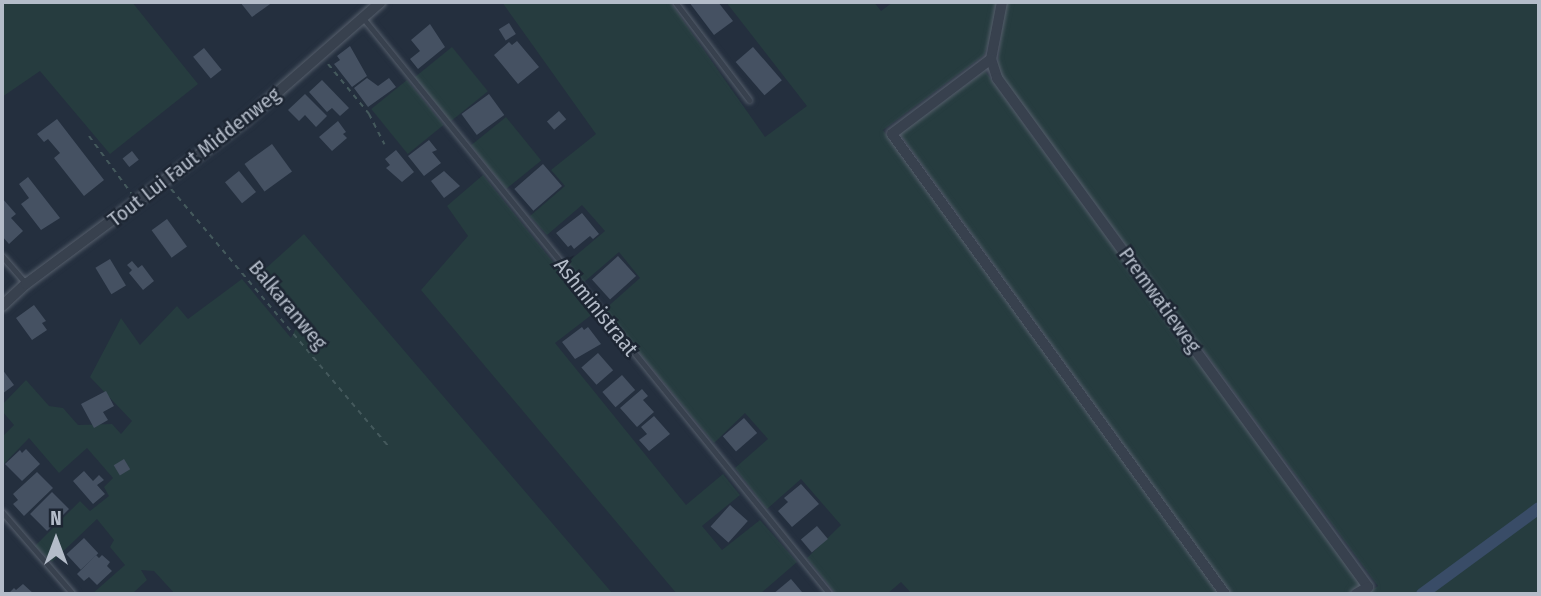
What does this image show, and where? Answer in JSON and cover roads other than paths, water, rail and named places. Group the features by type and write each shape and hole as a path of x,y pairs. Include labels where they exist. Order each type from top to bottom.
{"street":[{"name":"Tout Lui Faut Middenweg","path":"2,306 26,284 166,183 246,120 382,2"},
{"path":"1002,2 991,59 892,134 1225,594"},
{"name":"Premwatieweg","path":"991,59 997,78 1368,587 1356,594"}],"lane":[{"path":"675,2 749,100"},
{"name":"Ashministraat","path":"363,18 830,594"},
{"path":"2,256 26,284"},
{"path":"2,512 73,594"}],"waterway":[{"path":"1422,594 1539,508"}]}
